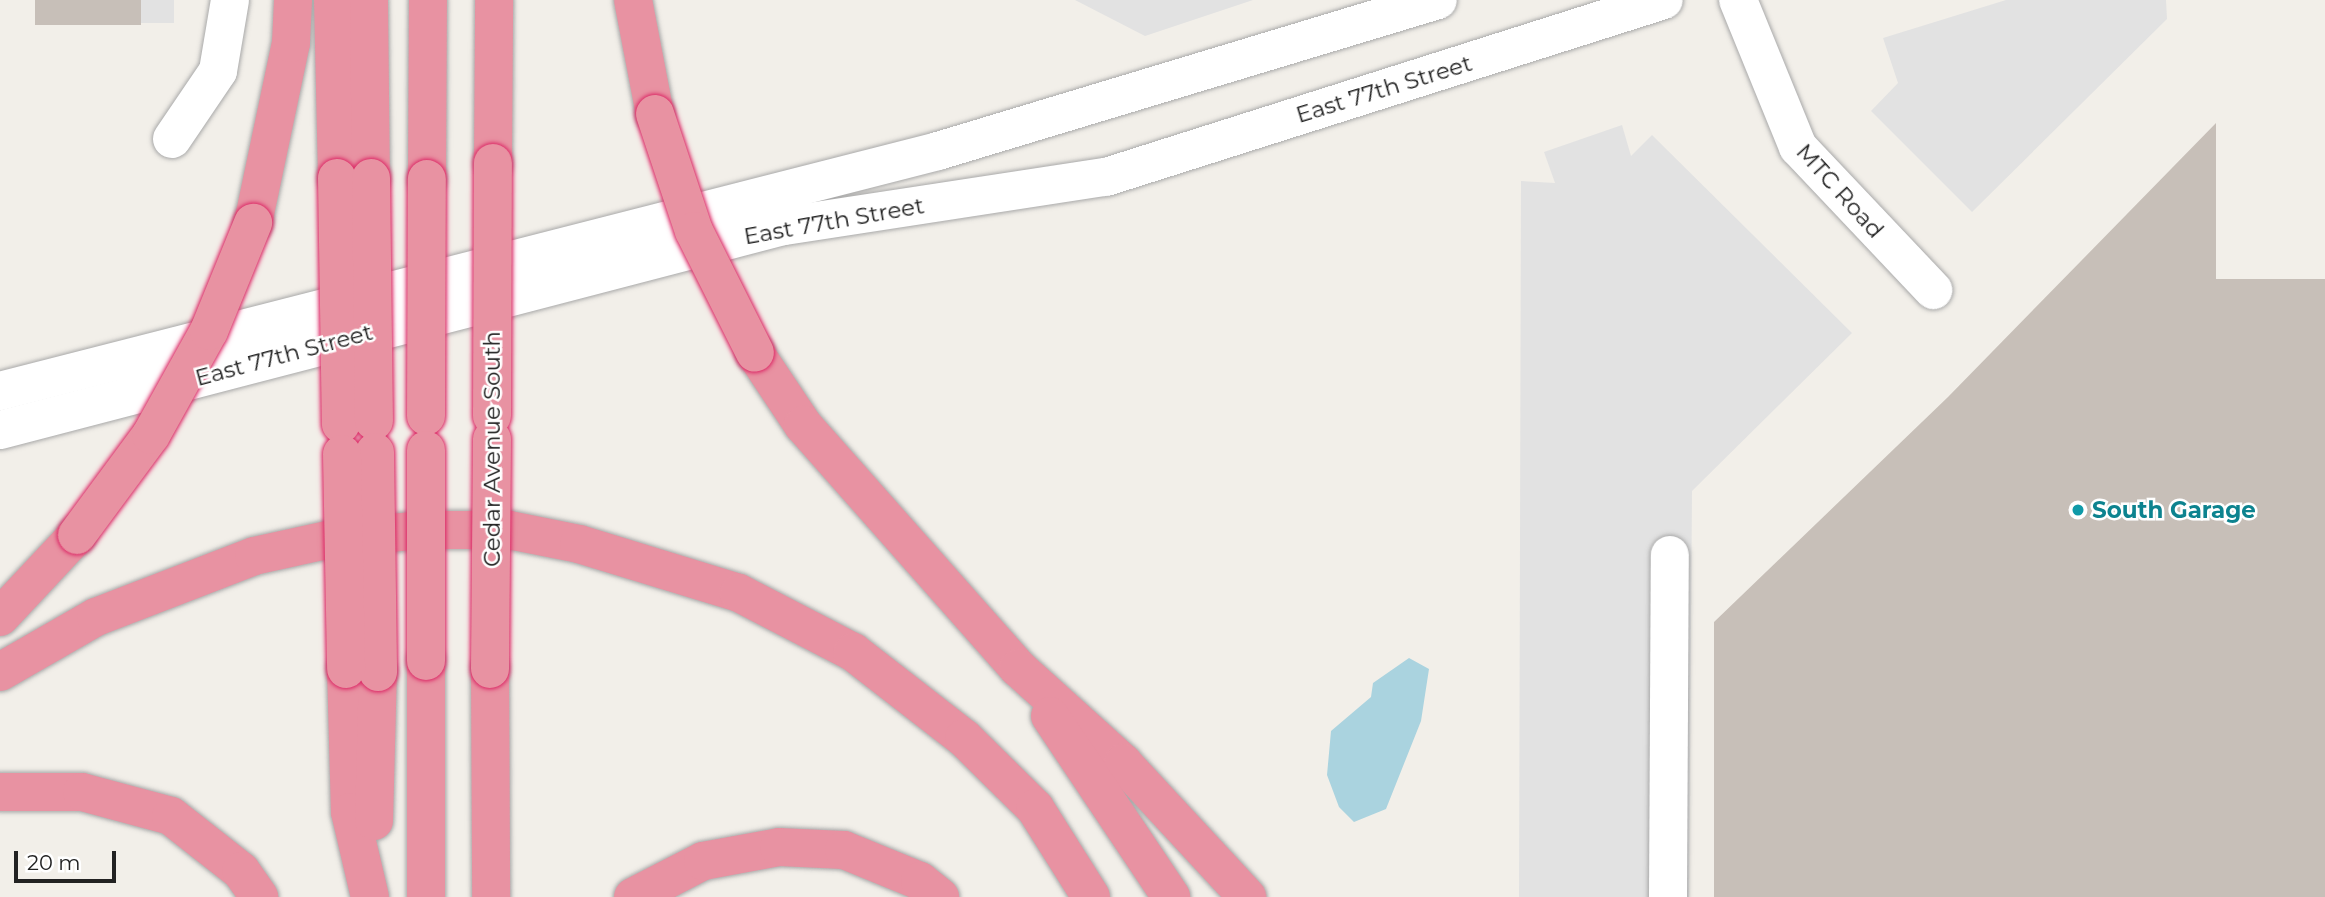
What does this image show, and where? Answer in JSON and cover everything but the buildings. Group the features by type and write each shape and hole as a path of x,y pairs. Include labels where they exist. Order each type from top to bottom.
{"highway":[{"path":"0,617 77,535 151,435 209,331 253,223 291,43 293,0"},
{"path":"333,0 354,178"},
{"path":"369,0 354,178 362,671 371,897"},
{"path":"426,897 428,0"},
{"name":"Cedar Avenue South","path":"491,897 494,0"},
{"path":"634,0 655,114 694,231 755,353 803,425 1018,668 1123,763 1247,897"},
{"path":"0,672 176,582 295,547 422,530 509,530 579,544 739,593 853,652 964,738 1035,808 1091,897"},
{"path":"1018,668 1171,897"},
{"path":"0,792 82,792 172,816 241,871 259,897"},
{"path":"633,897 703,861 779,847 844,850 920,881 940,897"}],"street":[{"path":"172,139 218,71 230,0"},
{"name":"East 77th Street","path":"0,391 938,150 1438,0"},
{"name":"East 77th Street","path":"0,430 784,226 1106,177 1664,0"},
{"name":"MTC Road","path":"1738,0 1798,147 1933,290"},
{"path":"1668,897 1670,555"}],"shaded area":[{"path":"141,0 174,0 174,23 141,23"},
{"path":"1075,0 1253,0 1145,36"},
{"path":"2006,0 2166,0 2167,19 1972,212 1871,111 1898,83 1883,38"},
{"path":"1622,125 1631,156 1652,135 1852,333 1692,491 1689,897 1519,897 1521,181 1555,183 1544,152"}],"water":[{"path":"1409,658 1429,669 1421,721 1386,809 1354,822 1339,807 1327,775 1331,731 1371,697 1373,683"}],"place":[{"name":"South Garage","path":"2078,510"}]}
